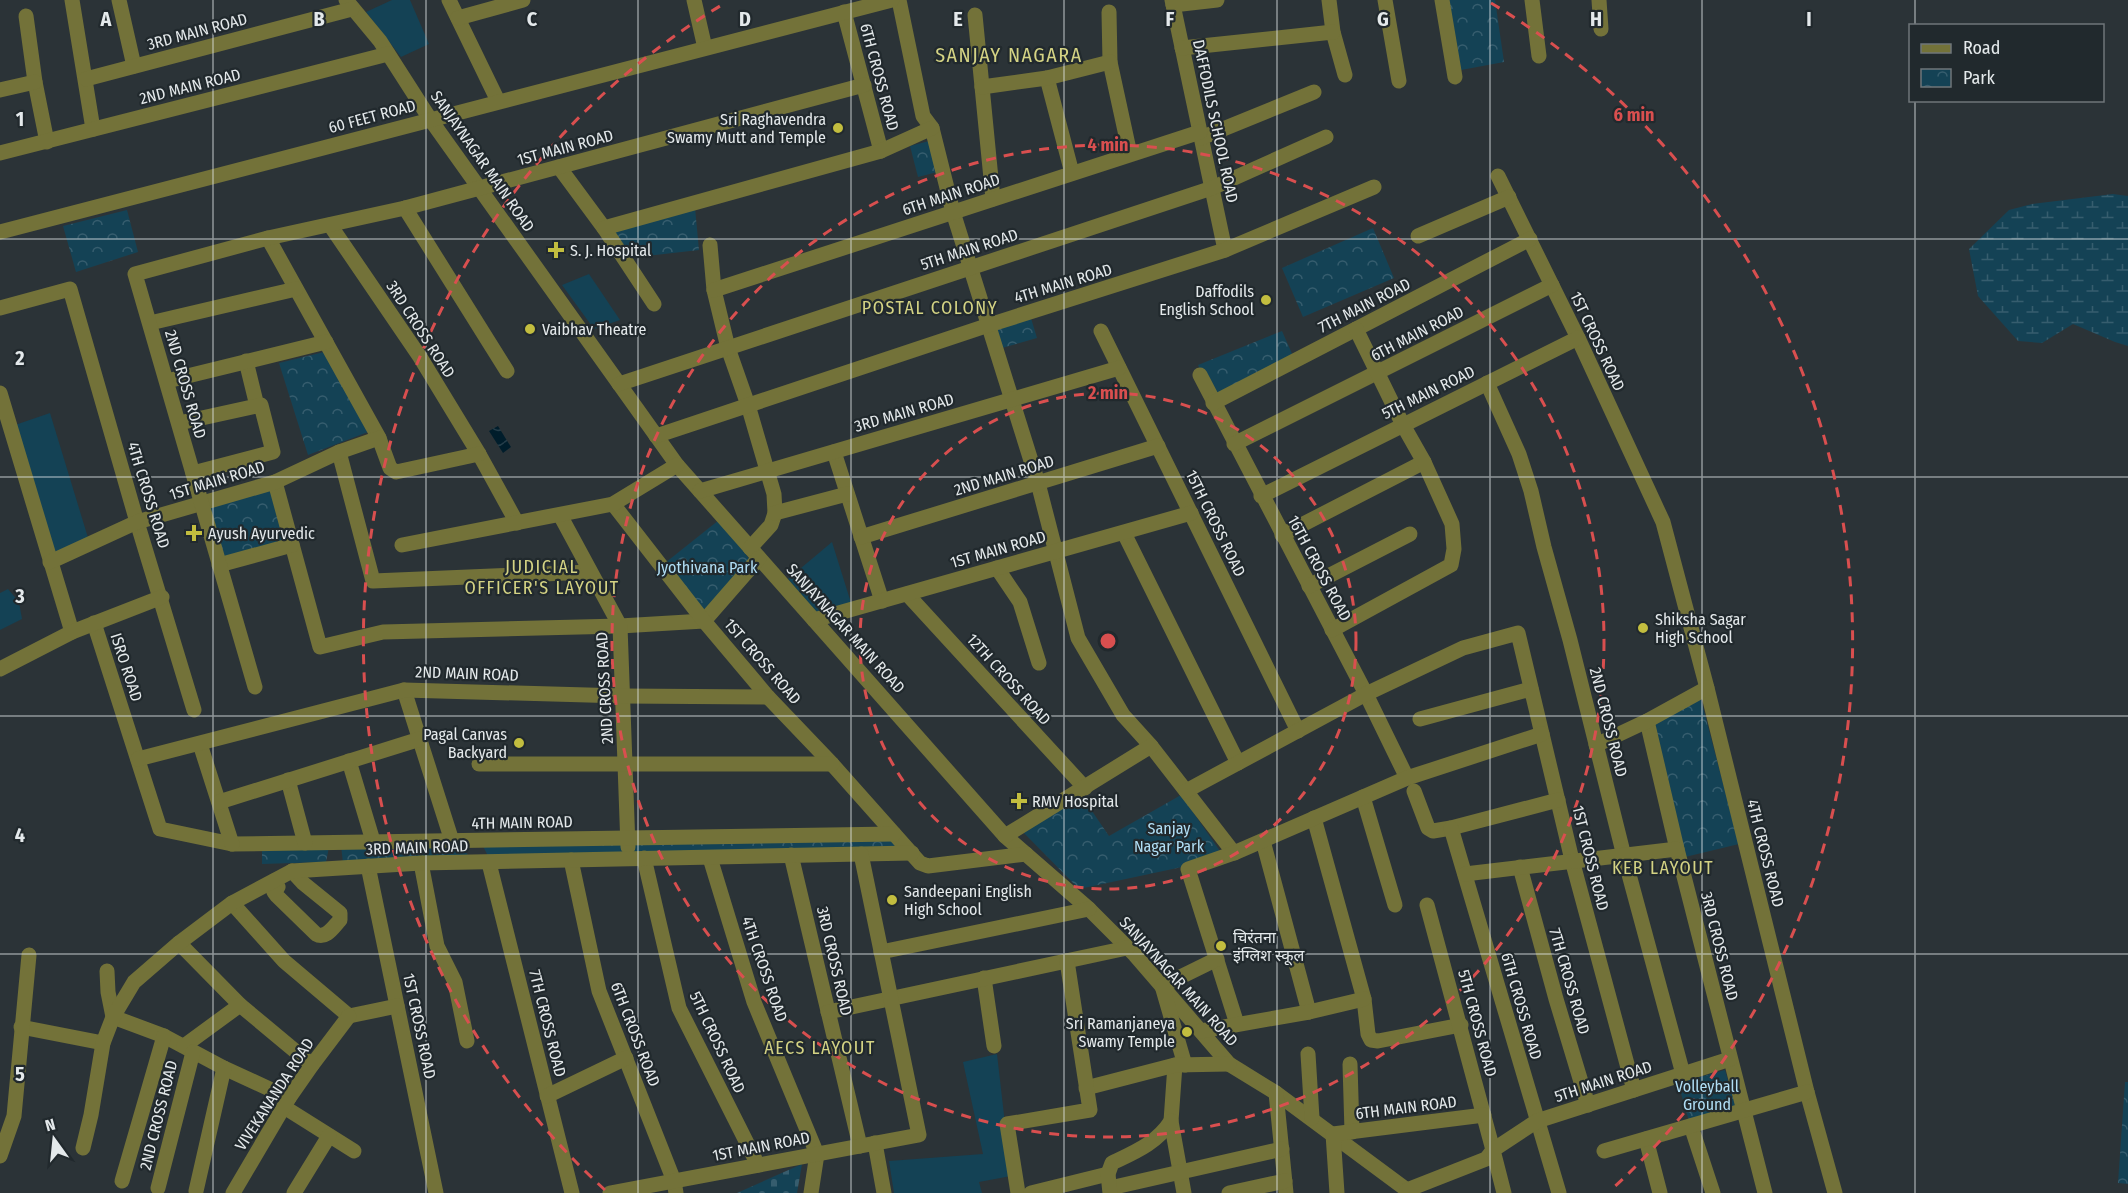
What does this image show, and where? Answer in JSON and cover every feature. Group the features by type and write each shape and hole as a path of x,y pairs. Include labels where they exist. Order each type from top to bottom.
{"street":[{"path":"72,0 93,129"},
{"path":"119,0 134,66"},
{"path":"449,0 498,101"},
{"path":"694,0 705,48"},
{"name":"60 FEET ROAD","path":"0,232 892,0"},
{"path":"899,0 923,116 932,128 953,212 1038,483 1078,639 1123,715 1151,746 1233,853"},
{"path":"1172,2 1217,0"},
{"path":"1329,0 1333,32 1345,75"},
{"path":"1385,0 1399,81"},
{"path":"1442,0 1455,77"},
{"path":"1532,0 1539,56"},
{"path":"1599,0 1601,29"},
{"path":"458,18 514,1"},
{"name":"DAFFODILS SCHOOL ROAD","path":"1172,2 1226,250"},
{"name":"3RD MAIN ROAD","path":"86,79 349,4"},
{"name":"SANJAYNAGAR MAIN ROAD","path":"349,4 376,36 430,119 677,465 1005,836 1089,909 1127,948 1229,1064 1312,1118 1409,1191"},
{"name":"6TH CROSS ROAD","path":"844,12 881,151"},
{"path":"1109,12 1110,62 1130,154"},
{"path":"975,15 993,199"},
{"path":"26,16 35,82 47,142"},
{"path":"1182,48 1333,32"},
{"name":"2ND MAIN ROAD","path":"0,153 388,54"},
{"path":"981,87 1047,78 1110,62"},
{"path":"1047,78 1072,173"},
{"path":"0,90 35,82"},
{"name":"1ST MAIN ROAD","path":"135,274 268,238 405,208 864,86"},
{"name":"6TH MAIN ROAD","path":"714,290 1130,154 1200,135 1314,92"},
{"path":"604,228 881,151 932,128"},
{"name":"5TH MAIN ROAD","path":"619,384 1212,188 1326,137"},
{"path":"559,167 604,228 654,304"},
{"name":"1ST CROSS ROAD","path":"1498,176 1578,338 1663,522"},
{"name":"4TH MAIN ROAD","path":"656,436 988,325 1226,250 1374,187"},
{"path":"1418,236 1509,197"},
{"path":"405,208 507,371"},
{"name":"3RD CROSS ROAD","path":"330,225 420,357 479,454"},
{"path":"268,238 378,438 390,468 396,472 479,454 517,524"},
{"name":"7TH MAIN ROAD","path":"1213,403 1530,239"},
{"path":"275,482 320,647 383,632 620,626 704,621 754,553 771,525 775,513 774,494 748,405 728,348 714,290 710,245"},
{"name":"2ND CROSS ROAD","path":"135,274 201,504"},
{"name":"6TH MAIN ROAD","path":"1234,444 1552,285"},
{"name":"4TH CROSS ROAD","path":"0,308 70,289 194,710"},
{"path":"150,323 296,289"},
{"path":"1332,630 1451,565 1454,549 1452,524 1448,514 1356,329"},
{"name":"15TH CROSS ROAD","path":"1101,331 1298,731"},
{"name":"5TH MAIN ROAD","path":"1261,496 1578,338"},
{"path":"167,381 326,342"},
{"path":"246,362 257,406"},
{"name":"3RD MAIN ROAD","path":"700,491 1119,368"},
{"name":"16TH CROSS ROAD","path":"1200,375 1366,694 1411,784 1430,830 1451,828"},
{"name":"2ND CROSS ROAD","path":"1487,383 1519,454 1531,491 1624,856 1683,1074"},
{"path":"0,393 72,632"},
{"path":"179,423 261,405 273,452 192,473"},
{"name":"1ST MAIN ROAD","path":"50,562 137,522 275,482 339,452 378,438"},
{"name":"2ND MAIN ROAD","path":"861,537 1158,446"},
{"path":"339,452 373,582 590,572"},
{"path":"834,452 882,601"},
{"path":"1282,535 1424,462"},
{"path":"402,545 613,504 677,465"},
{"path":"775,513 847,494"},
{"path":"201,504 255,687"},
{"name":"1ST CROSS ROAD","path":"613,504 704,621 768,697 912,853"},
{"name":"1ST MAIN ROAD","path":"814,620 1191,513"},
{"name":"2ND CROSS ROAD","path":"560,515 620,626 628,839 636,858"},
{"name":"4TH CROSS ROAD","path":"1663,522 1707,688 1807,1092 1835,1193"},
{"path":"1124,533 1238,763"},
{"path":"1309,586 1410,534"},
{"path":"219,565 292,545"},
{"path":"997,568 1020,602 1039,663"},
{"name":"12TH CROSS ROAD","path":"907,594 1085,788"},
{"path":"94,623 162,597"},
{"name":"ISRO ROAD","path":"0,669 94,623 158,822"},
{"name":"1ST CROSS ROAD","path":"1366,694 1464,648 1518,633 1572,860 1634,1090"},
{"path":"1596,745 1647,721 1707,688"},
{"path":"1420,719 1531,689"},
{"path":"404,690 452,841"},
{"name":"2ND MAIN ROAD","path":"138,759 404,690 768,697"},
{"path":"1186,791 1366,694"},
{"name":"3RD CROSS ROAD","path":"1647,721 1677,849 1765,1193"},
{"path":"1237,1024 1188,869 1263,841 1363,797 1411,784 1542,734"},
{"path":"219,802 420,739"},
{"path":"200,744 232,844"},
{"path":"1005,836 1151,746"},
{"path":"349,761 373,841"},
{"path":"479,764 832,764"},
{"path":"288,780 305,843"},
{"path":"1363,797 1395,904"},
{"path":"1451,828 1558,800"},
{"path":"1314,818 1364,999 1368,1034 1371,1040 1378,1041 1461,1024"},
{"name":"4TH MAIN ROAD","path":"158,822 160,829 232,844 894,834"},
{"name":"6TH CROSS ROAD","path":"1451,828 1559,1193"},
{"path":"333,841 333,868"},
{"path":"1263,841 1309,1012"},
{"path":"1465,874 1677,849"},
{"path":"912,853 920,863 928,866 1026,854"},
{"name":"3RD MAIN ROAD","path":"83,1148 103,1043 112,1017 134,982 179,943 232,903 295,874 333,868 421,863 912,853"},
{"path":"861,854 891,998"},
{"name":"3RD CROSS ROAD","path":"791,855 860,1146"},
{"name":"5TH CROSS ROAD","path":"636,858 679,1008 758,1165"},
{"name":"4TH CROSS ROAD","path":"710,858 754,1002 817,1154"},
{"name":"6TH CROSS ROAD","path":"571,860 599,991 675,1187"},
{"name":"7TH CROSS ROAD","path":"489,862 572,1193"},
{"path":"421,863 437,946 455,982 467,1041"},
{"name":"1ST CROSS ROAD","path":"368,866 436,1193"},
{"name":"7TH CROSS ROAD","path":"1520,867 1588,1105"},
{"path":"276,884 274,892 276,896 316,934 325,935 340,920 340,913 295,874"},
{"path":"232,903 284,961 349,1016 397,1006"},
{"name":"5TH CROSS ROAD","path":"1427,904 1461,1024 1504,1193"},
{"path":"881,952 1089,909"},
{"path":"179,943 240,1005 312,1065"},
{"path":"828,1012 1127,948"},
{"path":"0,1156 14,1116 29,955"},
{"path":"1184,1193 1171,1121 1180,1065 1161,986 1217,959"},
{"path":"1018,1193 1007,1124 1090,1110 1067,961"},
{"path":"107,971 112,1017 164,1036 224,1068 286,1103 354,1151"},
{"path":"984,978 994,1046"},
{"name":"1ST MAIN ROAD","path":"610,1193 675,1187 758,1165 919,1135 891,998"},
{"path":"1201,1031 1309,1012 1364,999"},
{"path":"189,1049 240,1005"},
{"name":"VIVEKANANDA ROAD","path":"233,1193 286,1103 349,1016"},
{"path":"21,1027 103,1043"},
{"path":"122,1181 164,1036"},
{"name":"2ND CROSS ROAD","path":"158,1188 189,1049"},
{"path":"1308,1054 1312,1118"},
{"path":"548,1095 626,1058"},
{"name":"5TH MAIN ROAD","path":"1409,1191 1492,1153 1537,1122 1730,1059"},
{"path":"1086,1088 1180,1065 1229,1064"},
{"path":"1350,1064 1352,1132"},
{"path":"196,1191 224,1068"},
{"path":"1604,1151 1807,1092"},
{"path":"1229,1193 1286,1187 1276,1093"},
{"name":"6TH MAIN ROAD","path":"1333,1134 1484,1115"},
{"path":"1109,1185 1112,1163 1147,1146 1166,1130 1171,1121"},
{"path":"1691,1126 1713,1193"},
{"path":"1333,1134 1337,1193"},
{"path":"294,1193 330,1136"},
{"path":"1646,1139 1660,1193"},
{"path":"875,1143 884,1193"},
{"path":"1031,1193 1109,1185 1282,1149"},
{"path":"811,1193 817,1154"}],"green space":[{"path":"392,0 410,0 429,44 401,57 366,12"},
{"path":"1449,0 1495,0 1504,62 1461,70"},
{"path":"933,140 941,171 918,177 910,146"},
{"path":"2113,194 2128,196 2128,346 2073,324 2042,343 2018,341 1978,296 1969,249 2009,210 2032,204"},
{"path":"695,208 699,250 629,258 613,232"},
{"path":"127,210 138,252 76,272 63,226"},
{"path":"1373,228 1394,278 1303,317 1282,268"},
{"path":"589,274 620,320 594,329 562,285"},
{"path":"1030,315 1037,338 1002,348 995,326"},
{"path":"1282,331 1293,356 1214,398 1198,365"},
{"path":"328,351 368,432 308,455 279,363"},
{"path":"50,413 89,541 54,556 15,425"},
{"path":"273,487 289,543 221,562 206,506"},
{"name":"Jyothivana Park","path":"719,520 751,561 703,615 665,563"},
{"path":"832,542 852,606 819,615 788,579"},
{"path":"8,589 19,602 22,619 0,630 0,593"},
{"path":"1700,696 1739,844 1685,857 1651,723"},
{"name":"Sanjay Nagar Park","path":"1081,795 1109,836 1181,795 1222,854 1182,867 1079,889 1021,830"},
{"path":"891,838 908,851 489,858 482,844"},
{"path":"341,845 459,845 471,858 343,863"},
{"path":"329,847 326,862 262,864 262,849"},
{"path":"997,1054 1011,1176 979,1182 982,1193 894,1193 889,1161 983,1154 963,1062"},
{"name":"Volleyball Ground","path":"1725,1070 1736,1108 1689,1121 1678,1083"},
{"path":"2125,1082 2128,1082 2128,1184 2118,1183"},
{"path":"802,1164 797,1193 737,1193"}],"water":[{"path":"498,426 511,447 503,453 489,431"}],"place":[{"name":"Sri Raghavendra Swamy Mutt and Temple","path":"838,128"},
{"name":"S. J. Hospital","path":"556,250"},
{"name":"Daffodils English School","path":"1266,300"},
{"name":"Vaibhav Theatre","path":"530,329"},
{"name":"Ayush Ayurvedic","path":"194,533"},
{"name":"Shiksha Sagar High School","path":"1643,628"},
{"name":"Pagal Canvas Backyard","path":"519,743"},
{"name":"RMV Hospital","path":"1019,801"},
{"name":"Sandeepani English High School","path":"892,900"},
{"name":"चिरंतना इंग्लिश स्कूल","path":"1221,946"},
{"name":"Sri Ramanjaneya Swamy Temple","path":"1187,1032"}],"district":[{"name":"SANJAY NAGARA","path":"1009,55"},
{"name":"POSTAL COLONY","path":"930,308"},
{"name":"JUDICIAL OFFICER'S LAYOUT","path":"542,577"},
{"name":"KEB LAYOUT","path":"1663,868"},
{"name":"AECS LAYOUT","path":"820,1048"}]}
